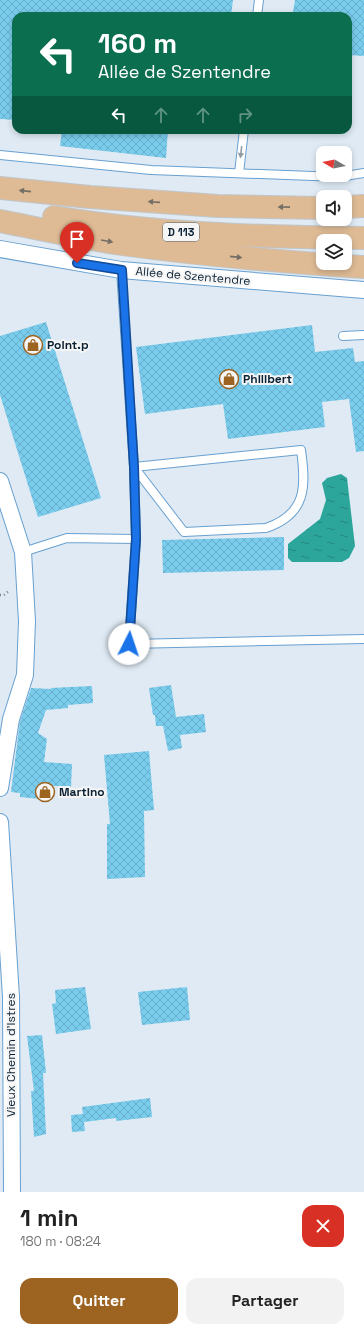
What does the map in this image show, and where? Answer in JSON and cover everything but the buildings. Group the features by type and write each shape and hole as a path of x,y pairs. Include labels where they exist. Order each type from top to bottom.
{"main road":[{"path":"0,188 90,198 218,206 316,208"},
{"path":"352,207 364,206"},
{"name":"D 113","path":"0,208 71,220 146,230 282,237 364,238"},
{"path":"0,221 114,242 190,252 252,259 364,267"}],"street":[{"name":"Allée de Szentendre","path":"0,249 122,270 364,290"},
{"path":"0,481 22,552 27,621 25,674 11,719 0,788"},
{"name":"Vieux Chemin d'Istres","path":"0,822 12,1192"}],"lane":[{"path":"258,12 259,0"},
{"path":"239,173 244,134"},
{"path":"0,155 151,170 339,177 364,173"},
{"path":"122,270 134,467 136,539 129,644 364,639"},
{"path":"343,336 364,334"},
{"path":"300,450 304,471 301,500 293,513 279,524 266,528 184,532 134,467 300,450"},
{"path":"22,552 67,538 136,539"}],"water":[{"path":"341,474 347,478 355,546 349,558 342,562 292,562 288,558 288,544 320,519 326,500 322,483 327,478"}],"place":[{"name":"Point.p","path":"33,345"},
{"name":"Philibert","path":"229,379"},
{"name":"Martino","path":"45,792"}],"route":[{"path":"77,263 122,270 134,467 136,539 129,644"}]}
